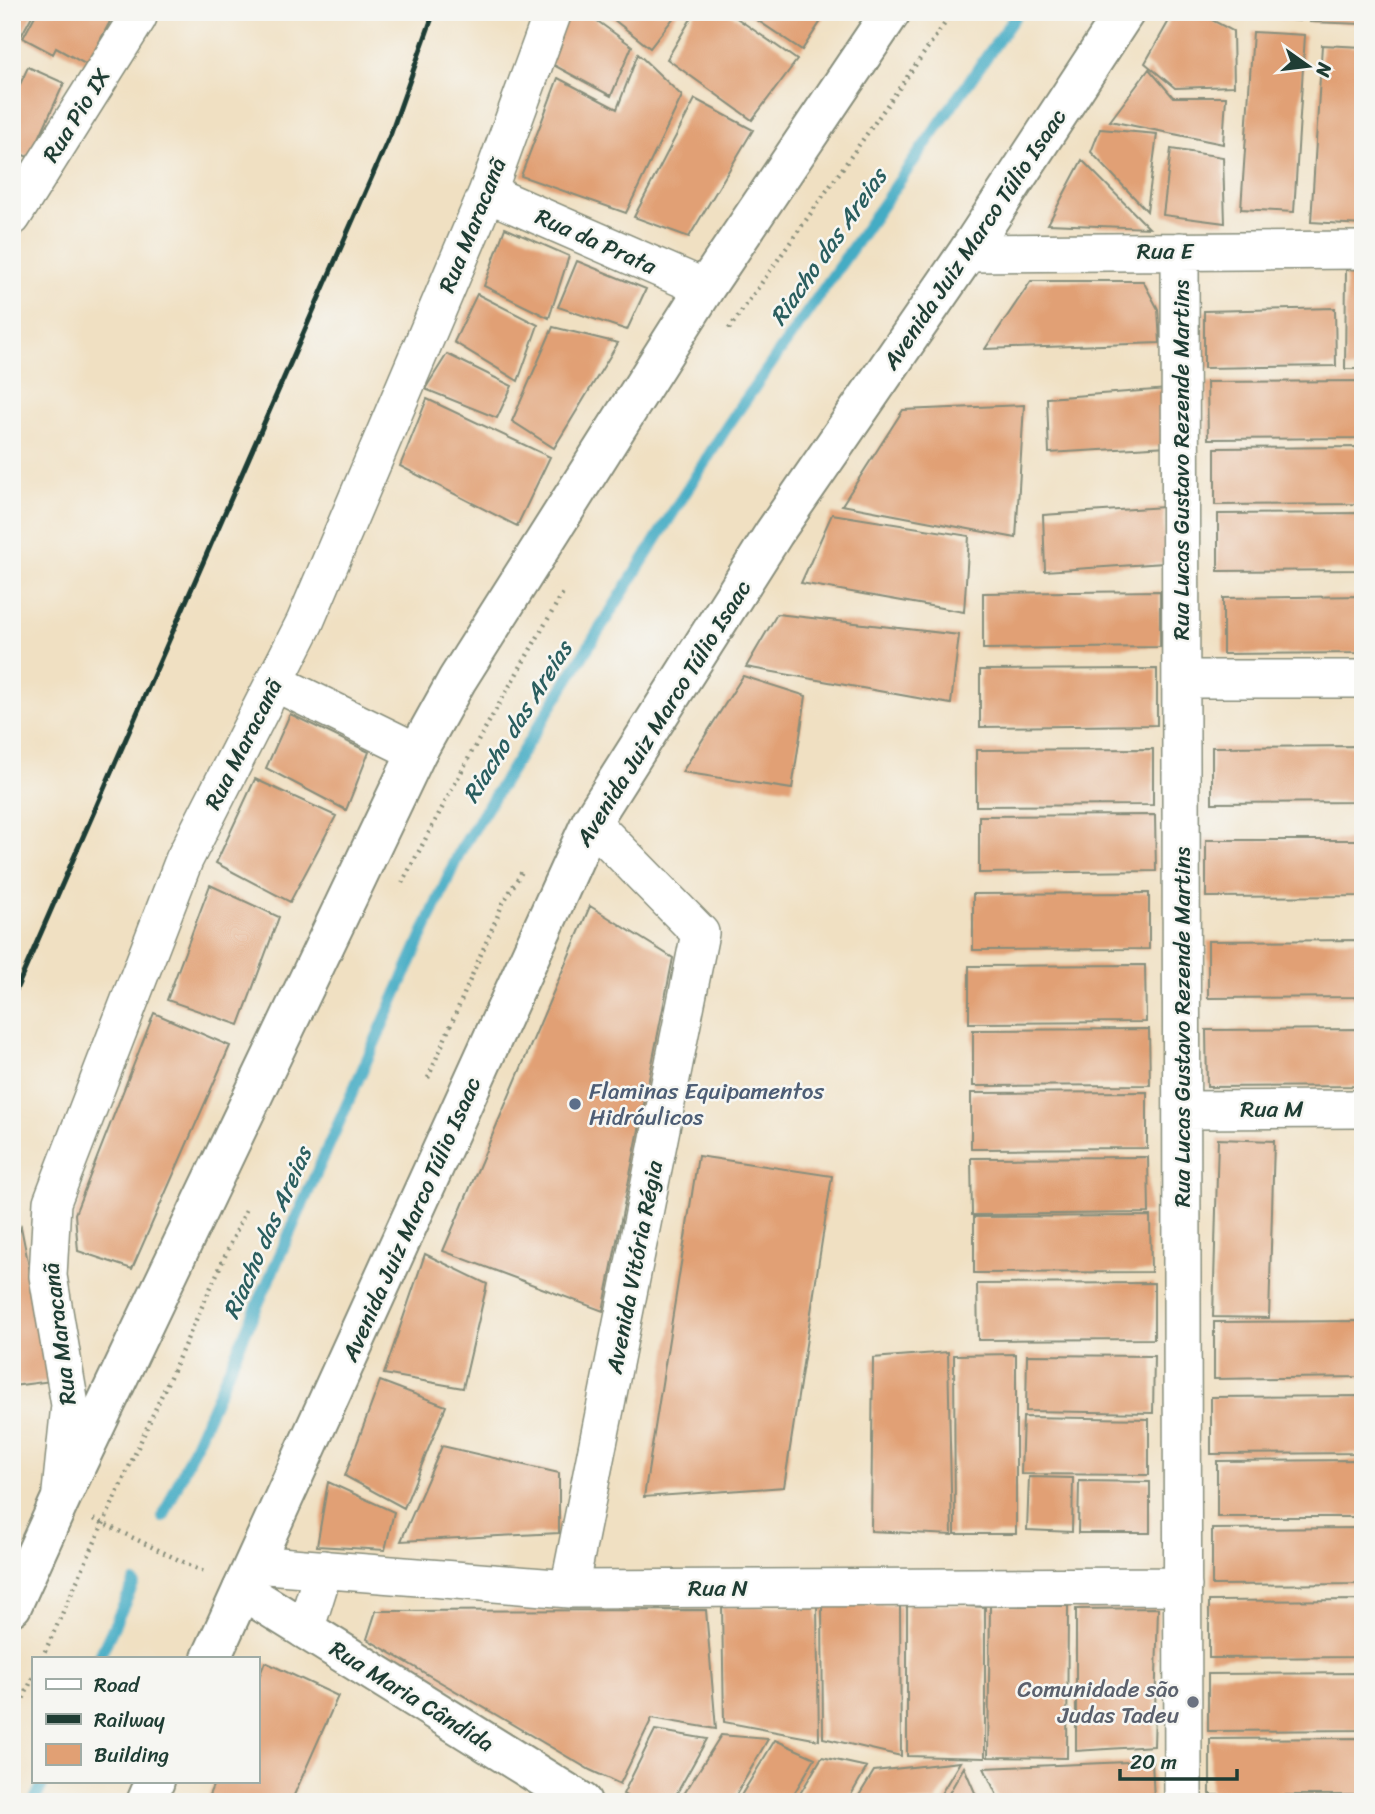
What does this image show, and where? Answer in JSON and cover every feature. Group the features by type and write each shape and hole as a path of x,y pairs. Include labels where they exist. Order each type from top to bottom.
{"main road":[{"path":"12,1606 417,752 465,668 705,288 891,12"},
{"name":"Avenida Juiz Marco Túlio Isaac","path":"211,1657 591,822 774,533 967,253 1125,12"},
{"name":"Rua Maria Cândida","path":"248,1577 305,1630 582,1802"},
{"path":"146,1802 154,1783"}],"street":[{"name":"Rua Pio IX","path":"12,216 138,18 138,12"},
{"name":"Rua Maracanã","path":"61,1498 70,1405 48,1276 52,1202 184,860 305,622 487,193 553,12"},
{"name":"Rua da Prata","path":"487,193 705,288"},
{"name":"Rua E","path":"967,253 1363,250"},
{"name":"Rua Lucas Gustavo Rezende Martins","path":"1180,251 1183,1802"},
{"path":"1181,679 1363,678"},
{"path":"274,682 417,752"},
{"name":"Avenida Vitória Régia","path":"569,1589 700,933 591,822"},
{"name":"Rua M","path":"1182,1110 1363,1109"},
{"path":"305,1630 324,1569"},
{"name":"Rua N","path":"248,1577 324,1569 569,1589 1183,1586"}],"path":[{"path":"723,338 953,12"},
{"path":"397,892 474,748 567,585"},
{"path":"42,1657 247,1206"},
{"path":"61,1498 102,1524 248,1577"},
{"path":"12,1724 32,1679"}],"building":[{"path":"12,12 34,12 20,38 12,33"},
{"path":"37,12 115,12 87,65 56,48 53,54 23,38"},
{"path":"569,12 585,12 632,46 611,96 548,62"},
{"path":"604,12 678,12 650,48"},
{"path":"695,12 728,12 797,60 752,120 667,59"},
{"path":"745,12 827,12 802,50"},
{"path":"1174,12 1197,12 1233,31 1234,86 1175,88 1145,63"},
{"path":"1300,12 1300,21 1227,14"},
{"path":"1311,12 1363,12 1363,24 1310,22"},
{"path":"1253,32 1305,35 1294,212 1241,209"},
{"path":"1322,45 1363,47 1363,225 1311,222"},
{"path":"638,54 682,96 626,213 521,176 558,78 617,109"},
{"path":"28,67 64,83 30,158 12,150 12,102"},
{"path":"1149,69 1173,97 1226,97 1223,144 1110,121"},
{"path":"12,73 19,76 12,91"},
{"path":"695,99 753,130 689,237 634,217"},
{"path":"1100,129 1157,134 1147,211 1091,152"},
{"path":"1171,149 1223,157 1225,223 1163,215"},
{"path":"1082,160 1149,228 1048,224"},
{"path":"505,228 569,256 549,318 484,286"},
{"path":"577,261 646,289 627,330 558,307"},
{"path":"1346,269 1363,270 1363,369 1345,369"},
{"path":"1031,281 1143,281 1158,309 1160,343 985,349"},
{"path":"477,294 538,325 518,381 454,342"},
{"path":"1335,308 1336,366 1204,368 1204,311"},
{"path":"553,327 618,343 554,448 512,421"},
{"path":"447,354 512,386 497,418 425,389"},
{"path":"1363,381 1363,438 1208,439 1207,382"},
{"path":"1168,389 1168,446 1049,453 1047,398"},
{"path":"427,399 550,457 517,526 400,466"},
{"path":"1024,405 1016,538 842,505 903,410"},
{"path":"1363,447 1363,504 1215,505 1215,448"},
{"path":"1164,507 1164,563 1045,571 1043,515"},
{"path":"1363,513 1363,570 1218,571 1218,514"},
{"path":"832,514 969,536 964,612 801,583"},
{"path":"1160,591 1160,647 983,649 983,593"},
{"path":"1363,596 1363,653 1223,654 1223,598"},
{"path":"777,614 959,635 951,704 746,667"},
{"path":"1157,669 1157,725 980,727 980,670"},
{"path":"743,676 806,696 792,789 682,772"},
{"path":"290,714 369,752 346,810 266,768"},
{"path":"1363,746 1363,802 1212,803 1212,747"},
{"path":"1153,749 1153,805 976,806 976,750"},
{"path":"255,779 336,816 290,902 216,863"},
{"path":"1155,815 1156,871 979,873 979,816"},
{"path":"1206,840 1363,840 1363,896 1206,897"},
{"path":"210,885 279,917 239,1025 167,1000"},
{"path":"1149,893 1149,949 973,950 973,894"},
{"name":"Flaminas Equipamentos Hidráulicos","path":"590,906 673,958 603,1311 443,1251"},
{"path":"1363,940 1363,997 1208,998 1208,941"},
{"path":"1145,965 1146,1022 969,1023 969,966"},
{"path":"154,1013 230,1046 132,1269 78,1251 75,1214"},
{"path":"1149,1029 1150,1085 973,1086 973,1030"},
{"path":"1363,1029 1363,1086 1207,1087 1206,1030"},
{"path":"1147,1092 1147,1148 971,1149 971,1093"},
{"path":"1218,1139 1274,1141 1269,1318 1213,1317"},
{"path":"698,1156 832,1176 784,1487 644,1497"},
{"path":"1148,1157 1149,1213 972,1215 971,1158"},
{"path":"1150,1216 1151,1272 974,1273 974,1217"},
{"path":"21,1227 52,1381 12,1386 12,1254"},
{"path":"425,1254 487,1284 463,1388 384,1374"},
{"path":"1154,1283 1154,1339 978,1340 977,1284"},
{"path":"1363,1321 1363,1377 1214,1379 1214,1322"},
{"path":"948,1352 952,1535 871,1531 873,1358"},
{"path":"1016,1354 1016,1534 955,1534 954,1355"},
{"path":"1027,1355 1154,1356 1153,1413 1026,1411"},
{"path":"380,1381 446,1406 404,1508 345,1476"},
{"path":"1363,1396 1363,1453 1211,1454 1211,1397"},
{"path":"1023,1417 1149,1419 1149,1475 1021,1474"},
{"path":"442,1446 559,1473 559,1533 401,1541"},
{"path":"1363,1460 1363,1517 1217,1517 1217,1461"},
{"path":"1029,1477 1073,1478 1072,1532 1027,1530"},
{"path":"1079,1481 1150,1482 1150,1533 1078,1533"},
{"path":"328,1482 394,1512 385,1550 317,1546"},
{"path":"1363,1528 1363,1584 1212,1585 1212,1529"},
{"path":"1363,1600 1363,1657 1209,1658 1209,1601"},
{"path":"822,1601 900,1606 901,1756 823,1738"},
{"path":"907,1603 985,1607 985,1758 907,1756"},
{"path":"817,1606 819,1740 724,1722 722,1607"},
{"path":"990,1606 1068,1606 1067,1758 988,1757"},
{"path":"1158,1608 1154,1746 1076,1751 1076,1609"},
{"path":"706,1610 716,1729 652,1718 620,1784 590,1770 367,1639 376,1611"},
{"path":"265,1662 338,1696 291,1802 206,1802 214,1783 259,1783 259,1677"},
{"path":"1363,1673 1363,1730 1208,1731 1208,1674"},
{"path":"655,1730 707,1739 672,1802 637,1802 623,1794"},
{"path":"721,1735 768,1739 732,1802 679,1802"},
{"path":"1363,1738 1363,1795 1210,1795 1210,1739"},
{"path":"775,1740 815,1758 789,1802 737,1802"},
{"path":"822,1757 867,1767 847,1802 795,1802"},
{"path":"1152,1761 1154,1800 1116,1802 1000,1802 984,1768"},
{"path":"960,1762 936,1802 855,1802 874,1771"},
{"path":"964,1767 979,1802 944,1802"}],"waterway":[{"name":"Riacho das Areias","path":"163,1517 460,851 728,425 1018,12"},
{"name":"Riacho das Areias","path":"99,1657 134,1583"},
{"name":"Riacho das Areias","path":"34,1802 43,1783"}],"railway":[{"path":"12,999 391,133 434,12"}],"place":[{"name":"Flaminas Equipamentos Hidráulicos","path":"575,1104"},
{"name":"Comunidade são Judas Tadeu","path":"1193,1702"}]}
